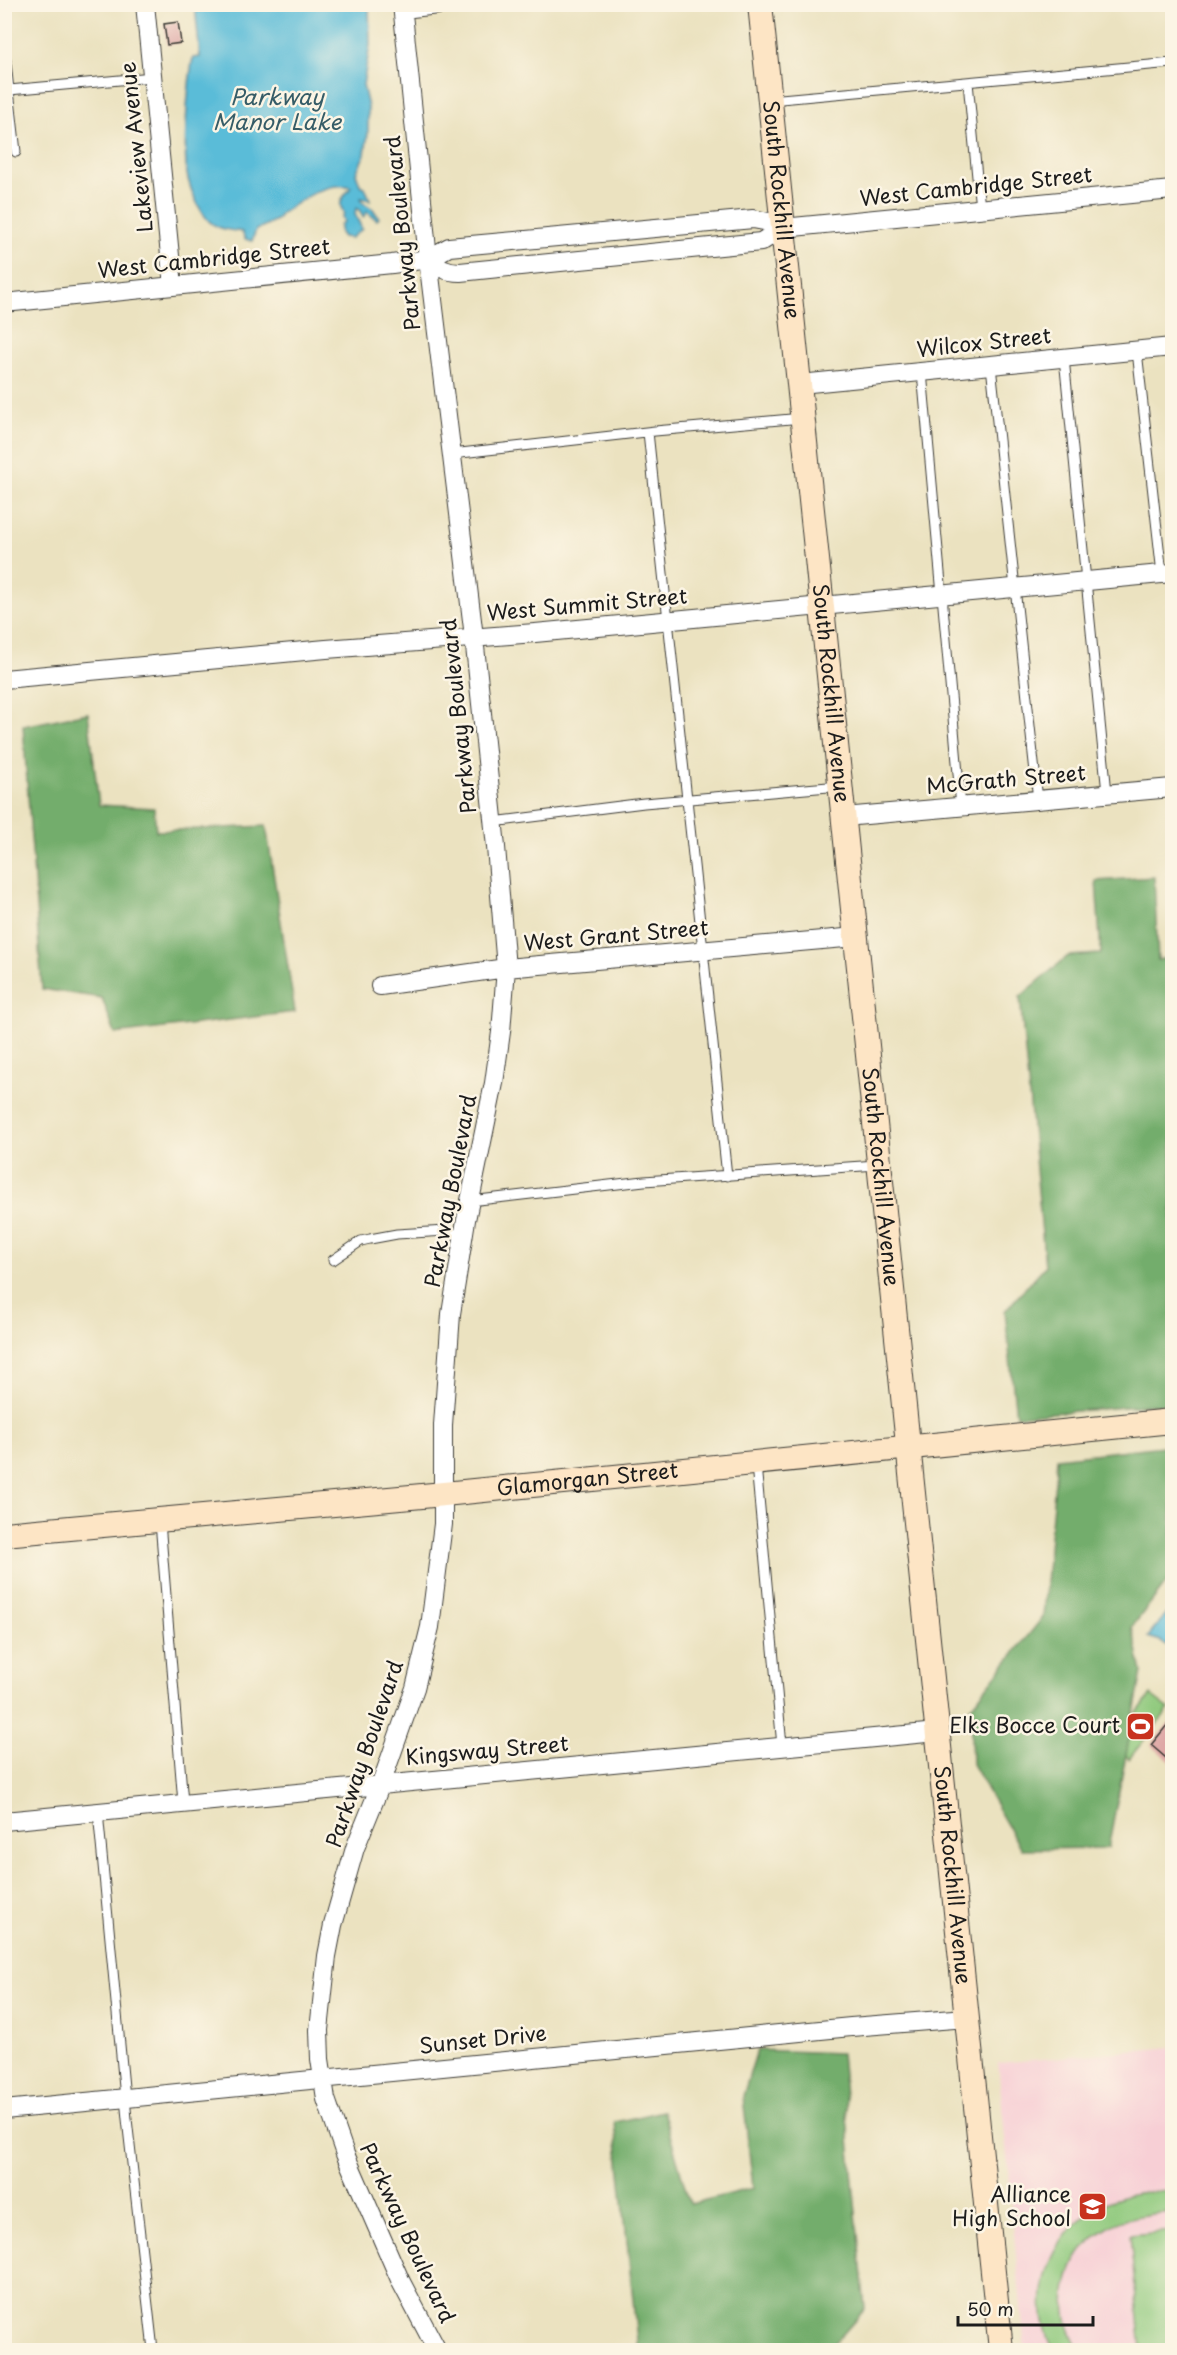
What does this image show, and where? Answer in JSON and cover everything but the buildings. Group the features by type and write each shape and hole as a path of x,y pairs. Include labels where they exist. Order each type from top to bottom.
{"street":[{"name":"Lakeview Avenue","path":"145,4 173,286"},
{"path":"403,7 447,4"},
{"name":"South Rockhill Avenue","path":"760,4 1001,2350"},
{"name":"Parkway Boulevard","path":"403,7 428,259 494,822 506,968 494,1083 463,1236 451,1314 443,1425 444,1494 440,1551 430,1627 415,1688 381,1784 355,1848 333,1925 327,1956 319,2030 322,2080 326,2099 345,2154 401,2282 437,2350"},
{"name":"West Cambridge Street","path":"428,259 439,268 449,272 460,272 761,242 783,228 1173,190"},
{"name":"West Cambridge Street","path":"4,303 428,259 449,247 753,219 783,228"},
{"name":"Wilcox Street","path":"800,384 1173,347"},
{"name":"West Summit Street","path":"4,679 1167,573"},
{"name":"McGrath Street","path":"844,818 1173,788"},
{"name":"West Grant Street","path":"380,986 506,968 856,937"},
{"name":"Glamorgan Street","path":"4,1534 444,1494 1173,1421"},
{"name":"Kingsway Street","path":"4,1821 938,1732"},
{"name":"Sunset Drive","path":"4,2110 851,2026 967,2018"}],"lane":[{"path":"4,44 16,152"},
{"path":"770,100 1173,63"},
{"path":"9,90 153,77"},
{"path":"968,82 980,209"},
{"path":"1137,351 1167,573"},
{"path":"1064,358 1107,794"},
{"path":"991,366 1038,800"},
{"path":"922,372 940,594 961,807"},
{"path":"452,454 648,432 804,418"},
{"path":"648,432 727,1176"},
{"path":"494,822 644,802 841,786"},
{"path":"470,1202 644,1181 879,1165"},
{"path":"333,1260 361,1241 397,1234 446,1231 463,1236"},
{"path":"756,1462 759,1515 782,1746"},
{"path":"160,1520 183,1803"},
{"path":"98,1812 153,2350"}],"shaded area":[{"name":"Alliance High School","path":"1172,2047 1172,2350 1025,2350 998,2063"}],"green space":[{"path":"88,713 99,805 154,808 156,831 266,826 295,1012 115,1034 102,998 42,989 23,726"},
{"path":"1154,877 1158,960 1172,957 1172,1403 1016,1416 1005,1311 1045,1266 1020,997 1068,956 1101,954 1096,881"},
{"path":"1172,1445 1172,1575 1132,1627 1142,1672 1108,1848 1021,1849 972,1764 970,1708 1043,1617 1057,1458"},
{"name":"Elks Bocce Court","path":"1151,1695 1169,1709 1129,1759 1113,1743"},
{"path":"757,2050 841,2053 865,2309 829,2350 638,2350 615,2122 663,2111 690,2204 753,2188 743,2096"},
{"path":"1172,2190 1172,2212 1138,2216 1122,2221 1106,2229 1080,2253 1067,2284 1065,2301 1072,2335 1080,2350 1054,2350 1046,2329 1042,2307 1044,2285 1050,2264 1060,2244 1073,2226 1090,2212 1118,2198"},
{"path":"1172,2231 1172,2350 1141,2350 1130,2235"}],"water":[{"name":"Parkway Manor Lake","path":"195,5 369,5 370,45 363,85 368,107 368,133 365,154 356,173 360,185 365,187 370,200 361,198 361,201 373,209 379,218 377,220 367,212 363,217 356,208 355,214 362,229 351,238 343,237 340,233 340,225 344,221 341,203 351,187 342,186 323,189 304,199 279,215 278,219 256,230 252,241 245,239 242,232 220,228 208,220 193,195 186,168 189,83 193,58 200,57"},
{"path":"1166,1614 1172,1615 1172,1649 1161,1641 1148,1637"}],"place":[{"name":"Elks Bocce Court","path":"1141,1726"},
{"name":"Alliance High School","path":"1092,2207"}]}
